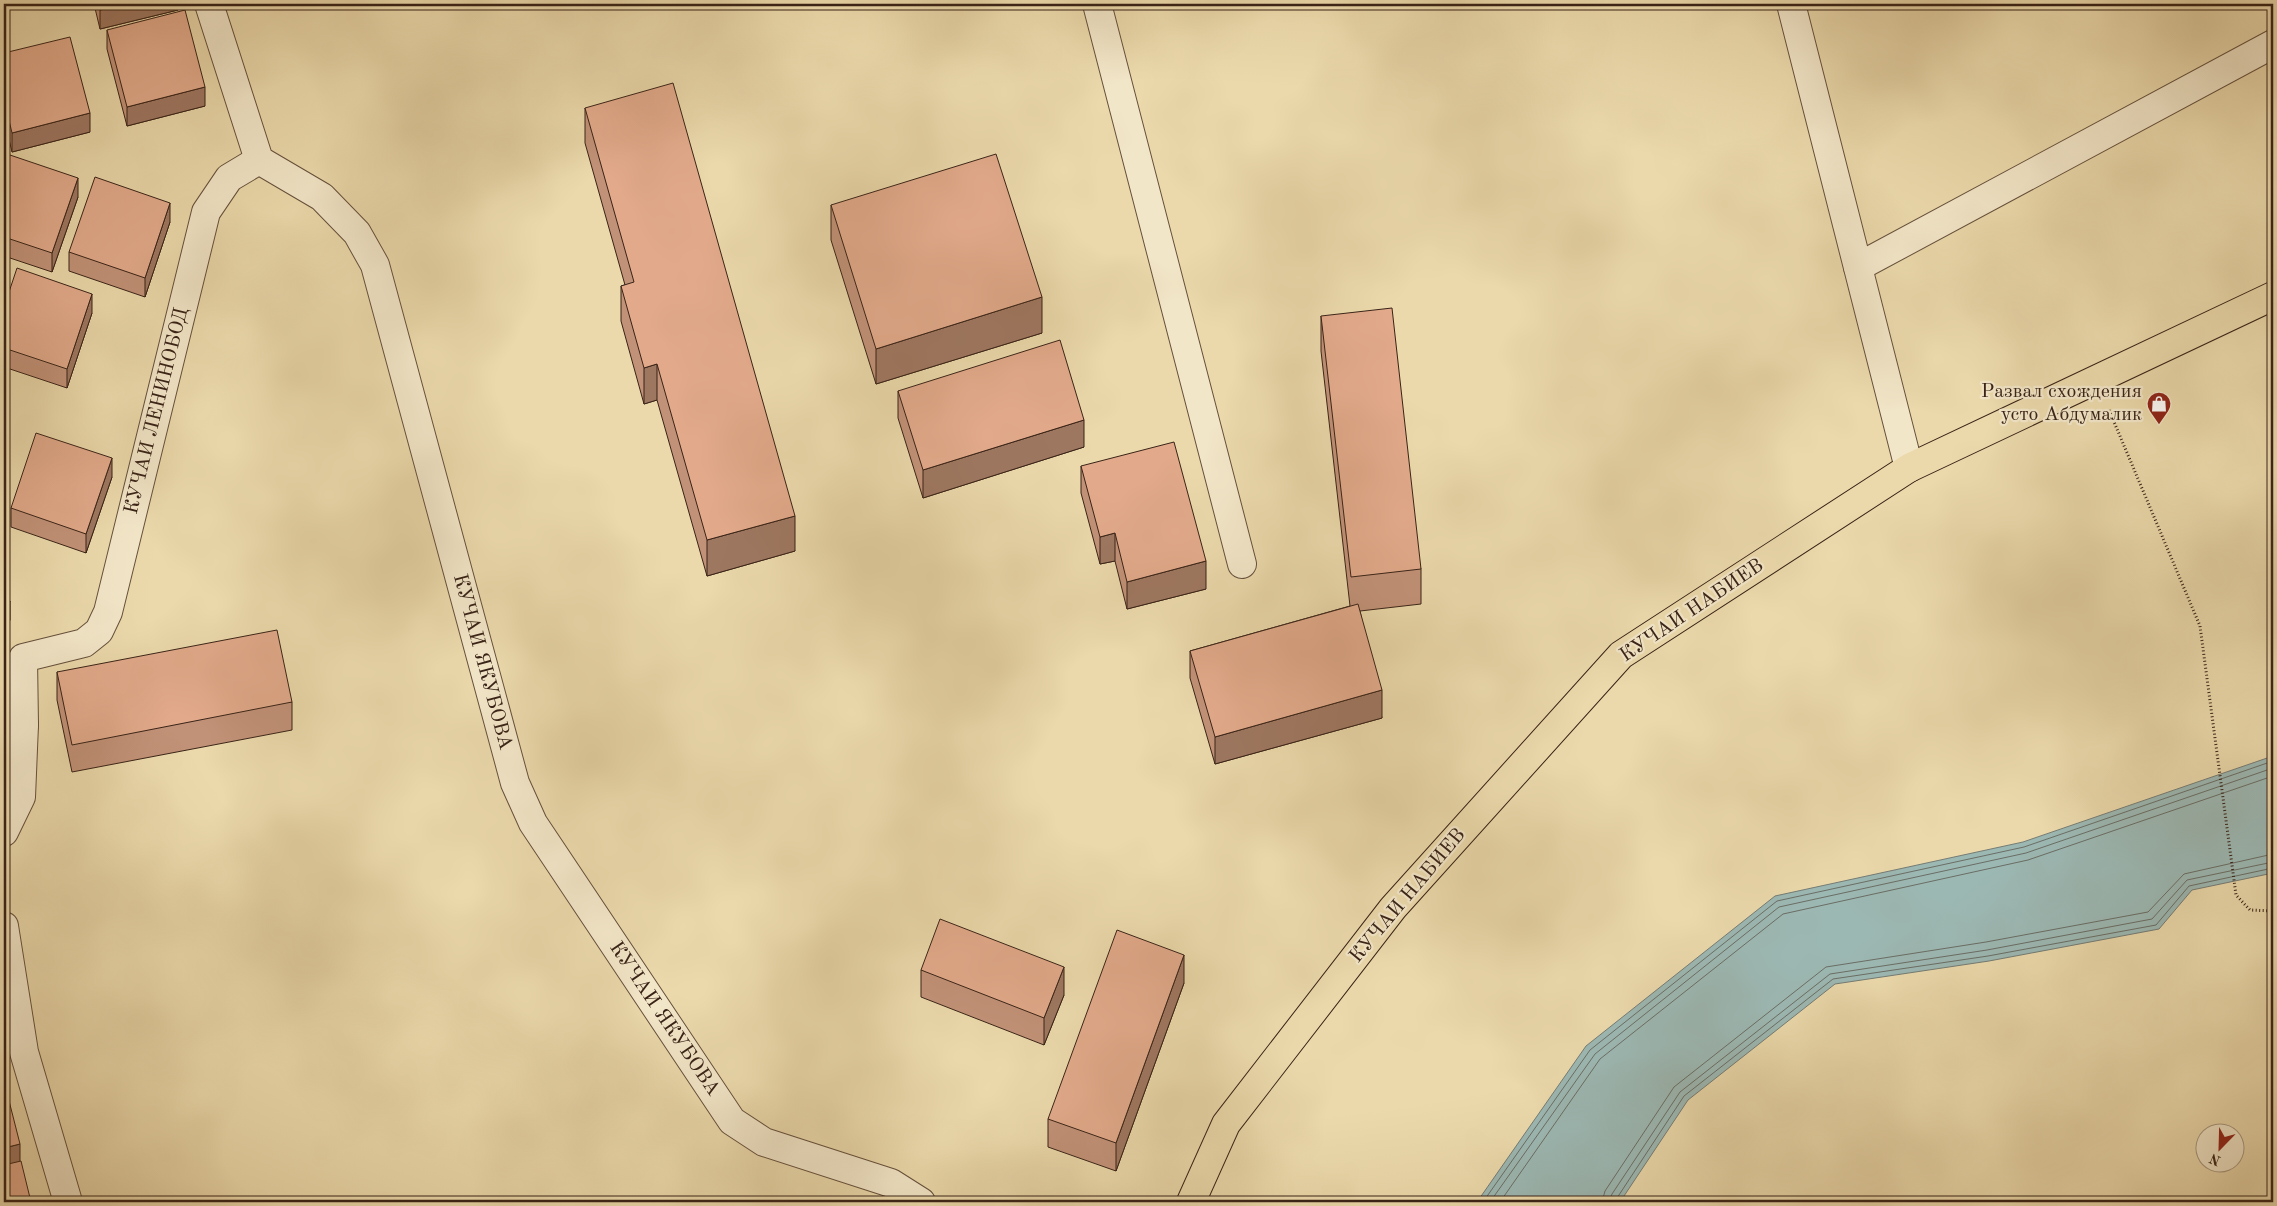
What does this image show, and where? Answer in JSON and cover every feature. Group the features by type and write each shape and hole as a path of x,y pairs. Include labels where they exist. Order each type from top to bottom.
{"main road":[{"name":"КУЧАИ НАБИЕВ","path":"1191,1202 1226,1124 1393,908 1621,655 1909,468 2273,296"}],"street":[{"path":"210,4 259,160"},
{"path":"1097,4 1242,564"},
{"path":"1790,4 1909,468"},
{"path":"1858,267 2273,44"},
{"name":"КУЧАИ ЛЕНИНОБОД","path":"14,722 23,658 84,643 99,631 108,612 206,212 229,178 259,160"},
{"name":"КУЧАИ ЯКУБОВА","path":"259,160 322,197 357,233 375,265 515,783 533,823 732,1121 764,1142 891,1183 921,1202"},
{"path":"4,832 21,797 14,722"},
{"path":"4,926 14,1054 68,1202"}],"path":[{"path":"2097,380 2200,626 2236,895 2250,910 2273,911"}],"water":[{"path":"2273,756 2273,873 2192,890 2159,929 1989,961 1835,984 1688,1100 1620,1202 1477,1202 1586,1046 1775,896 2023,842"}],"building":[{"path":"99,4 126,4 100,10"},
{"path":"185,10 205,87 127,107 107,30"},
{"path":"70,37 90,113 12,133 4,99 4,53"},
{"path":"673,83 795,516 707,540 657,364 644,368 621,286 634,282 585,108"},
{"path":"4,153 78,178 52,253 4,237"},
{"path":"996,154 1042,297 876,349 831,205"},
{"path":"95,177 170,203 145,278 69,252"},
{"path":"17,268 92,294 67,369 4,348 4,307"},
{"path":"1392,308 1421,569 1351,577 1321,316"},
{"path":"1060,340 1084,420 923,470 898,391"},
{"path":"36,433 112,458 86,534 11,508"},
{"path":"1174,442 1206,561 1127,582 1115,533 1100,537 1081,466"},
{"path":"4,598 10,601 4,612"},
{"path":"1358,604 1382,690 1215,737 1190,651"},
{"path":"277,630 292,702 72,745 57,672"},
{"path":"940,919 1064,967 1044,1018 921,970"},
{"path":"1117,930 1184,955 1116,1143 1048,1119"},
{"path":"4,1081 20,1144 4,1148"},
{"path":"21,1161 31,1202 4,1202 4,1165"}],"place":[{"name":"Развал схождения усто Абдумалик","path":"2159,425"}]}
